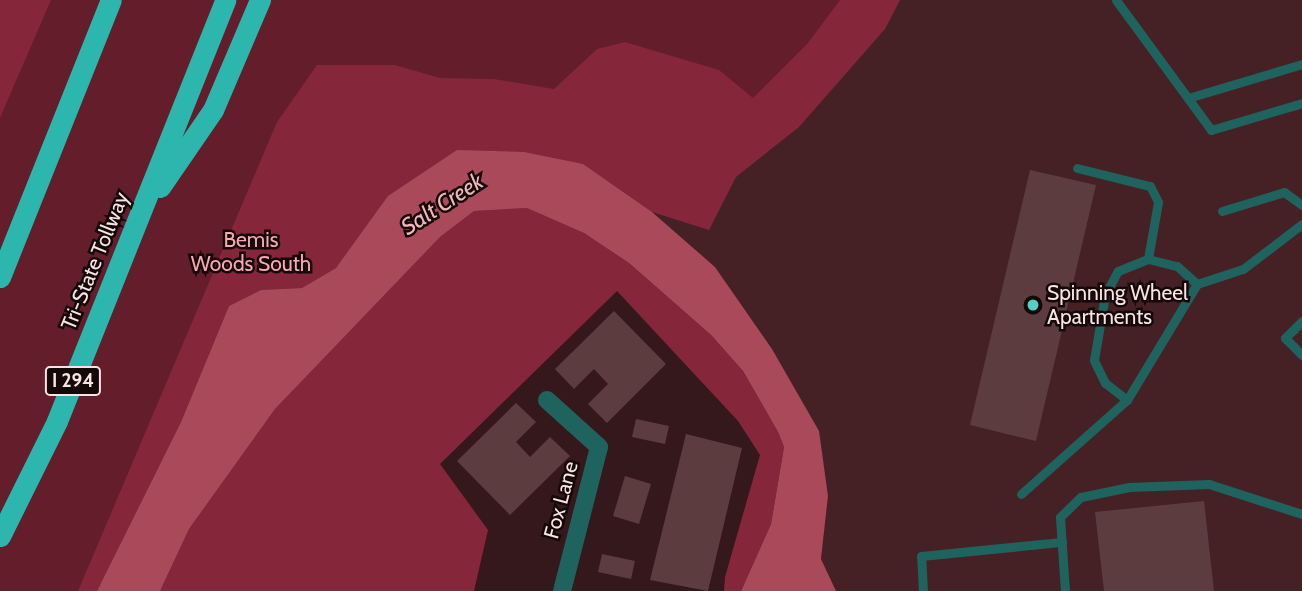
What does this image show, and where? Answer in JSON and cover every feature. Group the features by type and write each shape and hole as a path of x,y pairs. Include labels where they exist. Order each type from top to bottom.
{"highway":[{"path":"0,277 111,0"},
{"name":"Tri-State Tollway","path":"0,536 57,421 225,0"},
{"path":"137,221 213,110 260,0"}],"street":[{"name":"Fox Lane","path":"547,400 599,447 562,591"}],"lane":[{"path":"1116,0 1211,130 1302,103"},
{"path":"1188,99 1302,64"},
{"path":"1077,168 1150,186 1158,202 1148,259"},
{"path":"1222,211 1284,192 1302,205"},
{"path":"1021,494 1126,400 1197,284 1243,269 1302,224"},
{"path":"1126,400 1105,383 1094,360 1105,295 1118,271 1148,259 1177,267 1197,284"},
{"path":"1302,321 1285,338 1302,355"},
{"path":"1065,591 1060,517 1081,497 1129,487 1209,484 1302,514"},
{"path":"923,591 921,556 1062,542"}],"shaded area":[{"path":"870,0 1302,0 1302,591 836,591 821,559 828,496 818,431 772,349 715,267 653,213"}],"green space":[{"name":"Bemis Woods South","path":"0,0 872,0 263,591 0,591"},
{"path":"0,0 51,0 0,118"},
{"path":"840,0 900,0 885,29 799,127 736,177 709,230 652,212 583,164 457,150 336,268 302,288 261,290 229,306 181,422 97,591 78,591 277,122 317,65 395,65 440,78 494,79 554,89 597,49 625,42 719,70 753,98 807,44"},
{"path":"527,208 584,233 629,263 711,335 743,371 778,432 784,447 771,524 741,591 724,591 725,577 760,455 738,421 617,291 440,464 488,530 474,591 160,591 189,529 275,409 440,237 474,211"}],"water":[{"name":"Salt Creek","path":"457,150 524,152 583,164 652,212 715,267 772,349 819,431 828,496 821,559 836,591 741,591 771,524 784,447 778,432 743,371 711,335 629,263 584,233 527,208 474,211 440,237 275,409 189,529 160,591 97,591 181,422 229,306 261,290 302,288 336,268 388,196"}],"building":[{"name":"Spinning Wheel Apartments","path":"1030,170 1096,185 1036,441 970,425"},
{"path":"614,311 666,364 607,423 588,404 608,384 594,369 574,389 555,369"},
{"path":"516,403 536,422 516,442 530,457 550,437 570,456 510,515 457,461"},
{"path":"636,419 669,426 665,444 632,437"},
{"path":"686,434 742,448 708,591 650,580"},
{"path":"625,476 651,484 639,524 613,516"},
{"path":"1204,501 1214,591 1104,591 1095,512"},
{"path":"602,554 635,561 631,579 598,572"}],"place":[{"name":"Spinning Wheel Apartments","path":"1033,305"}]}
